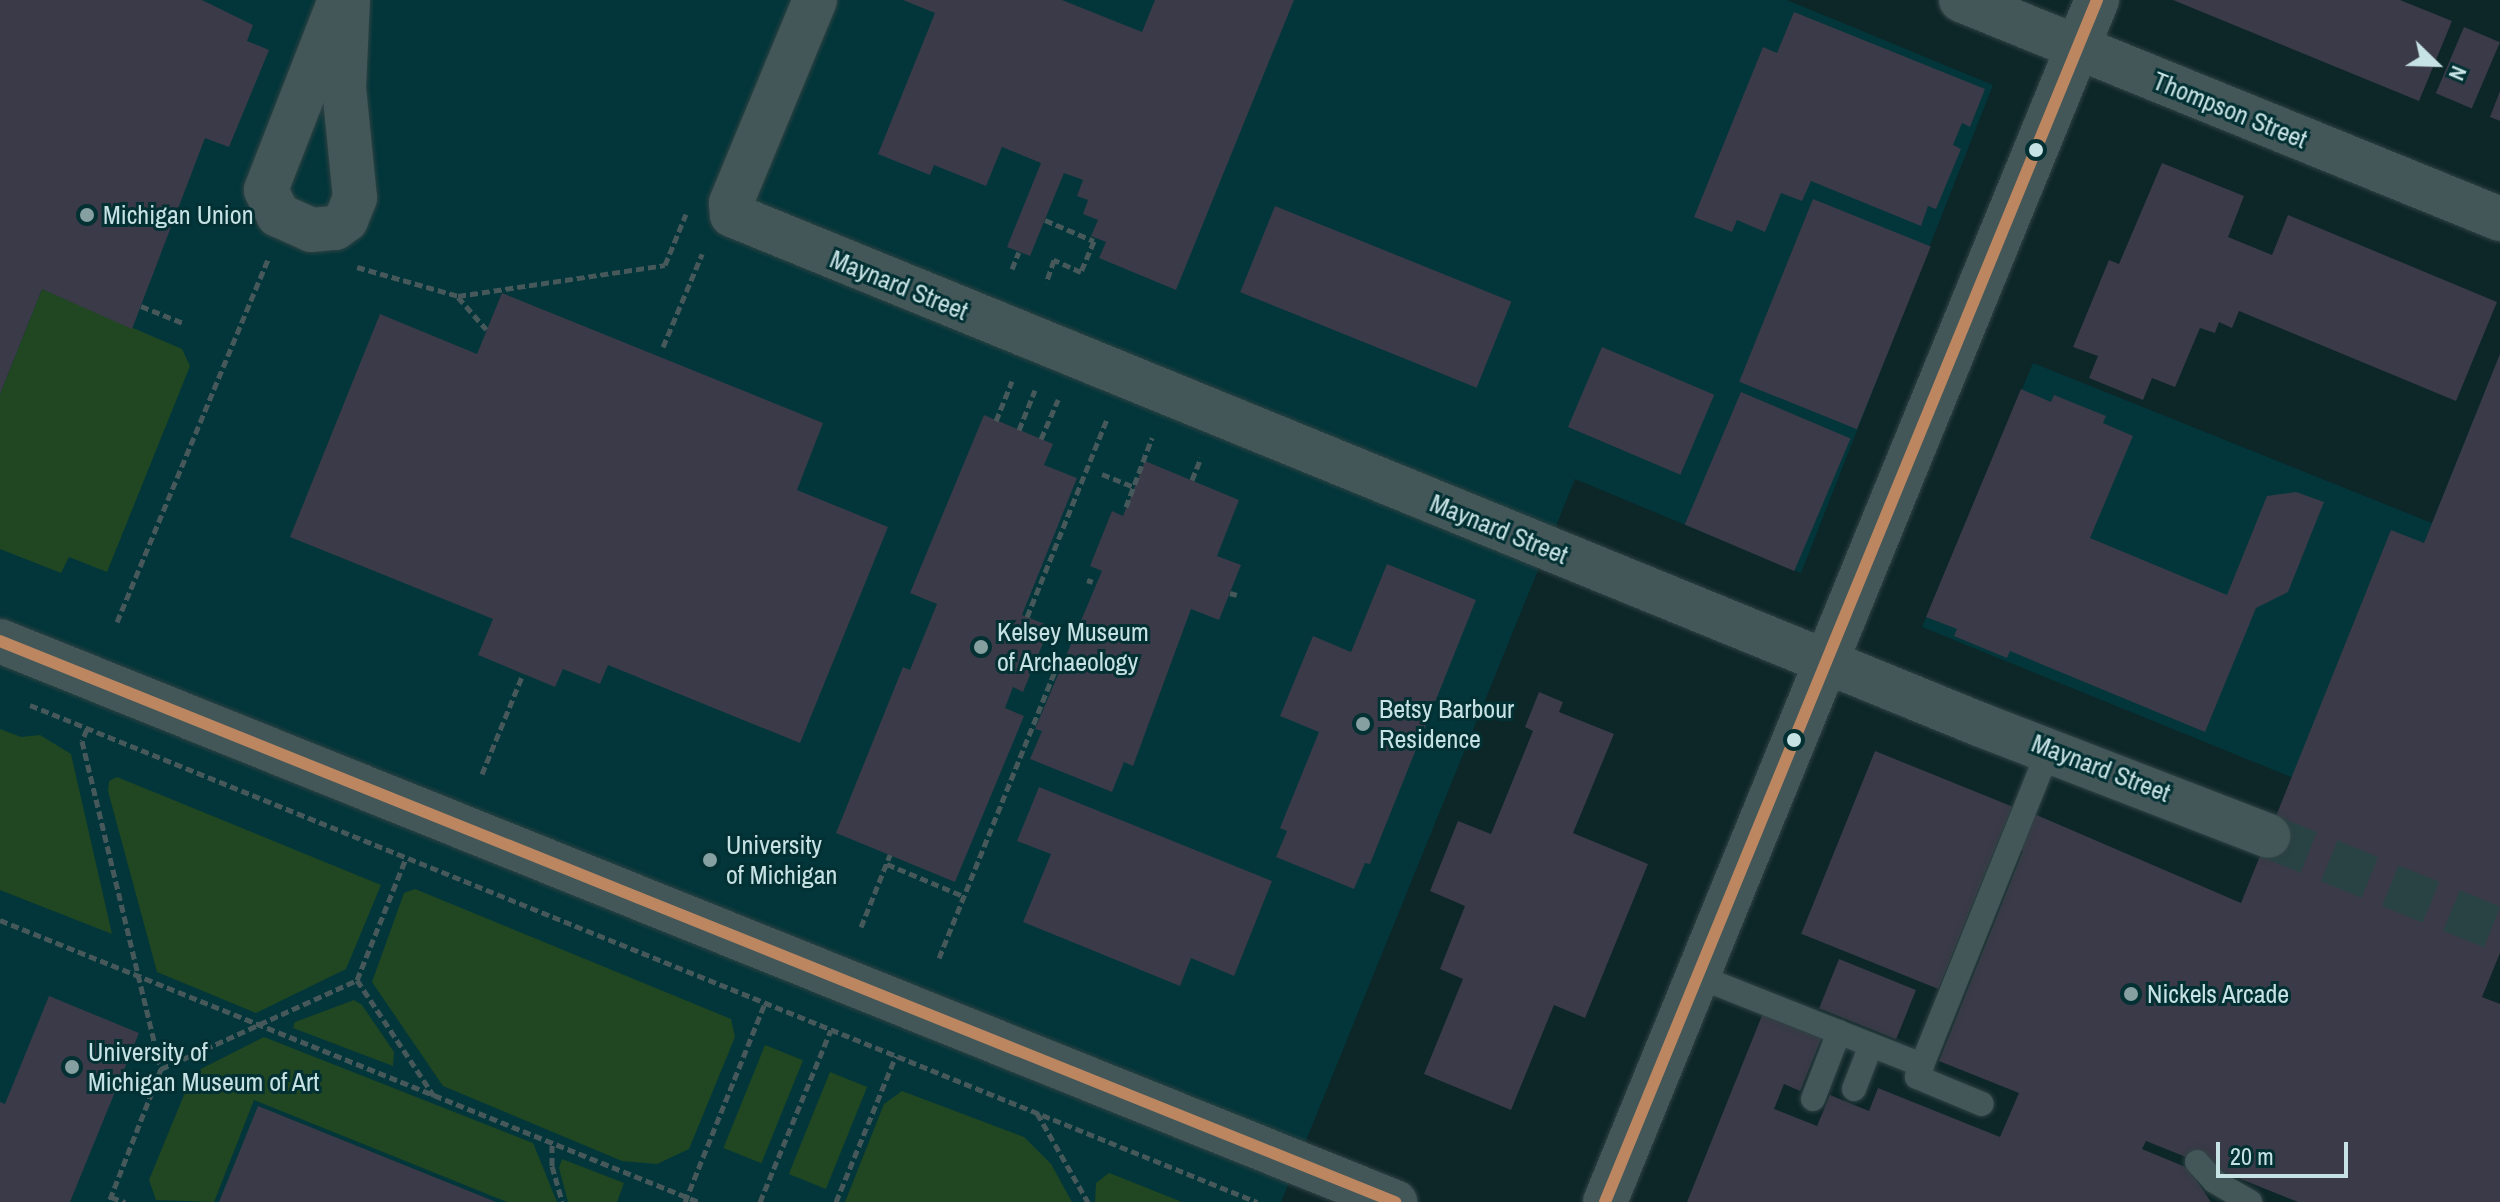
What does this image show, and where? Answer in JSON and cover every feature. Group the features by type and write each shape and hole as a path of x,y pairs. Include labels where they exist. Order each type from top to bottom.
{"street":[{"path":"340,0 266,190 278,215 311,230 335,228 346,220 355,198 344,88 348,0"},
{"name":"Maynard Street","path":"815,0 731,203 732,215 1826,661 2268,836"},
{"name":"Thompson Street","path":"1961,0 2500,219"},
{"path":"1605,1202 2097,0"},
{"path":"0,641 1395,1202"}],"lane":[{"path":"1982,1104 1917,1077 2049,749"},
{"path":"1697,976 1922,1065"},
{"path":"1813,1099 1839,1032"},
{"path":"1854,1089 1871,1045"},
{"path":"2197,1162 2214,1181 2250,1202"}],"path":[{"path":"486,329 458,296 665,265 691,202"},
{"path":"1045,220 1094,241 1081,272 1054,260 1046,283"},
{"path":"117,622 273,247"},
{"path":"1012,269 1019,252"},
{"path":"663,347 702,254"},
{"path":"141,306 183,323"},
{"path":"996,421 1012,381"},
{"path":"1019,430 1035,390"},
{"path":"1041,439 1058,400"},
{"path":"1027,617 1032,598 1107,419"},
{"path":"1126,507 1152,438"},
{"path":"1192,480 1201,458"},
{"path":"1102,474 1132,486"},
{"path":"939,958 1059,661 1067,658"},
{"path":"482,774 523,674"},
{"path":"21,701 1257,1202"},
{"path":"87,729 82,741 161,1069 110,1199 125,1202"},
{"path":"861,927 890,855"},
{"path":"161,1069 357,980 406,857"},
{"path":"887,864 964,896"},
{"path":"0,920 686,1200 699,1202"},
{"path":"357,980 435,1097"},
{"path":"686,1200 765,1003"},
{"path":"760,1202 831,1030"},
{"path":"836,1202 896,1056"},
{"path":"1037,1113 1088,1202"},
{"path":"552,1144 552,1166 562,1202"}],"shaded area":[{"name":"University of Michigan","path":"0,0 1787,0 1993,85 1801,573 1575,479 1281,1202 0,1202"},
{"path":"2500,354 2500,862 1922,627 2033,363 2432,523"}],"green space":[{"path":"42,289 182,349 190,366 107,572 69,557 61,573 0,549 0,394"},
{"path":"0,729 21,737 40,735 71,754 112,934 0,890"},
{"path":"117,777 381,885 346,969 256,1013 157,972 108,791 109,781"},
{"path":"415,889 731,1019 735,1037 689,1149 657,1164 622,1161 443,1086 372,982 404,893"},
{"path":"354,1000 362,1005 394,1052 393,1066 293,1028 295,1022"},
{"path":"264,1037 533,1143 557,1202 507,1202 254,1100 214,1202 156,1200 149,1180 193,1073"},
{"path":"765,1045 803,1060 761,1163 723,1148"},
{"path":"830,1072 867,1087 826,1189 789,1174"},
{"path":"902,1091 1024,1137 1051,1164 1072,1202 845,1202 884,1104"},
{"path":"562,1159 624,1183 617,1202 568,1202 559,1168"},
{"path":"1109,1173 1182,1202 1095,1202 1096,1183"}],"building":[{"name":"Michigan Union","path":"0,0 202,0 253,25 247,41 269,50 229,147 205,138 132,329 42,289 0,394"},
{"path":"903,0 1062,0 1142,32 1155,0 1294,0 1176,290 1099,258 1106,242 1091,236 1098,220 1083,214 1088,200 1077,196 1083,180 1064,173 1030,256 1007,247 1041,163 1002,147 986,186 934,165 930,175 878,154 935,13"},
{"path":"2173,0 2400,0 2452,21 2419,101"},
{"path":"1794,12 1985,89 1970,127 1962,123 1953,145 1961,149 1936,209 1928,206 1921,226 1811,181 1802,201 1781,193 1765,232 1737,220 1732,232 1694,217 1763,47 1777,53"},
{"path":"2464,27 2500,42 2472,109 2436,93"},
{"path":"2500,91 2500,121 2490,117"},
{"path":"2162,163 2244,196 2228,237 2272,255 2288,215 2497,302 2456,401 2239,311 2232,328 2219,322 2215,333 2200,328 2175,387 2152,378 2143,400 2089,378 2098,356 2073,347 2109,260 2119,264"},
{"path":"1813,199 1931,247 1857,429 1739,382"},
{"path":"1275,206 1511,302 1477,388 1240,292"},
{"path":"502,293 823,423 797,490 888,527 800,743 608,665 600,684 563,669 555,687 478,655 493,619 290,537 380,314 477,354"},
{"path":"1602,347 1714,395 1680,475 1568,427"},
{"path":"2500,354 2500,953 2482,997 2500,1004 2500,1202 2298,1202 2146,1141 2142,1149 2188,1168 2211,1202 1687,1202 1763,1013 1822,1037 1800,1091 1784,1084 1774,1109 1817,1126 1830,1095 1869,1111 1878,1088 2000,1137 2019,1093 1939,1061 2023,851 2018,850 2032,813 2241,903 2391,530 2424,543"},
{"path":"2021,389 2051,402 2054,395 2106,416 2103,423 2133,436 2090,538 2227,595 2267,496 2296,492 2324,502 2288,592 2256,608 2205,732 2010,651 2007,658 1954,636 1957,629 1926,617"},
{"path":"1741,392 1851,438 1794,571 1685,525"},
{"name":"Kelsey Museum of Archaeology","path":"984,415 1053,444 1044,465 1077,478 1022,615 1050,626 1023,692 1013,687 1005,708 1024,716 955,882 836,833 903,667 910,670 937,604 910,593"},
{"path":"1145,461 1239,500 1217,556 1241,565 1219,620 1191,609 1133,766 1124,762 1112,792 1030,759 1042,731 1035,729 1102,571 1090,566 1112,511 1123,516"},
{"name":"Betsy Barbour Residence","path":"1387,564 1476,600 1370,864 1365,863 1354,889 1276,857 1287,831 1280,828 1319,732 1280,716 1313,636 1351,652"},
{"path":"1539,692 1563,702 1559,712 1614,734 1573,833 1648,864 1585,1018 1554,1005 1511,1110 1424,1074 1463,979 1440,969 1465,906 1430,891 1458,821 1491,834 1533,731 1525,727"},
{"path":"1875,751 2012,806 1938,989 1801,934"},
{"path":"1039,787 1272,881 1234,976 1191,958 1180,986 1023,922 1051,854 1017,841"},
{"path":"1839,959 1916,990 1896,1039 1819,1008"},
{"name":"University of Michigan Museum of Art","path":"49,996 139,1033 70,1202 0,1202 0,1102 5,1104"},
{"path":"258,1106 496,1202 219,1202"}],"tunnel":[{"path":"2268,836 2500,930"}],"transit line":[{"path":"1605,1202 2097,0"},
{"path":"0,641 1395,1202"}],"place":[{"name":"Michigan Union","path":"87,215"},
{"name":"Kelsey Museum of Archaeology","path":"981,647"},
{"name":"Betsy Barbour Residence","path":"1363,724"},
{"name":"University of Michigan","path":"710,860"},
{"name":"Nickels Arcade","path":"2131,994"},
{"name":"University of Michigan Museum of Art","path":"72,1067"}]}
